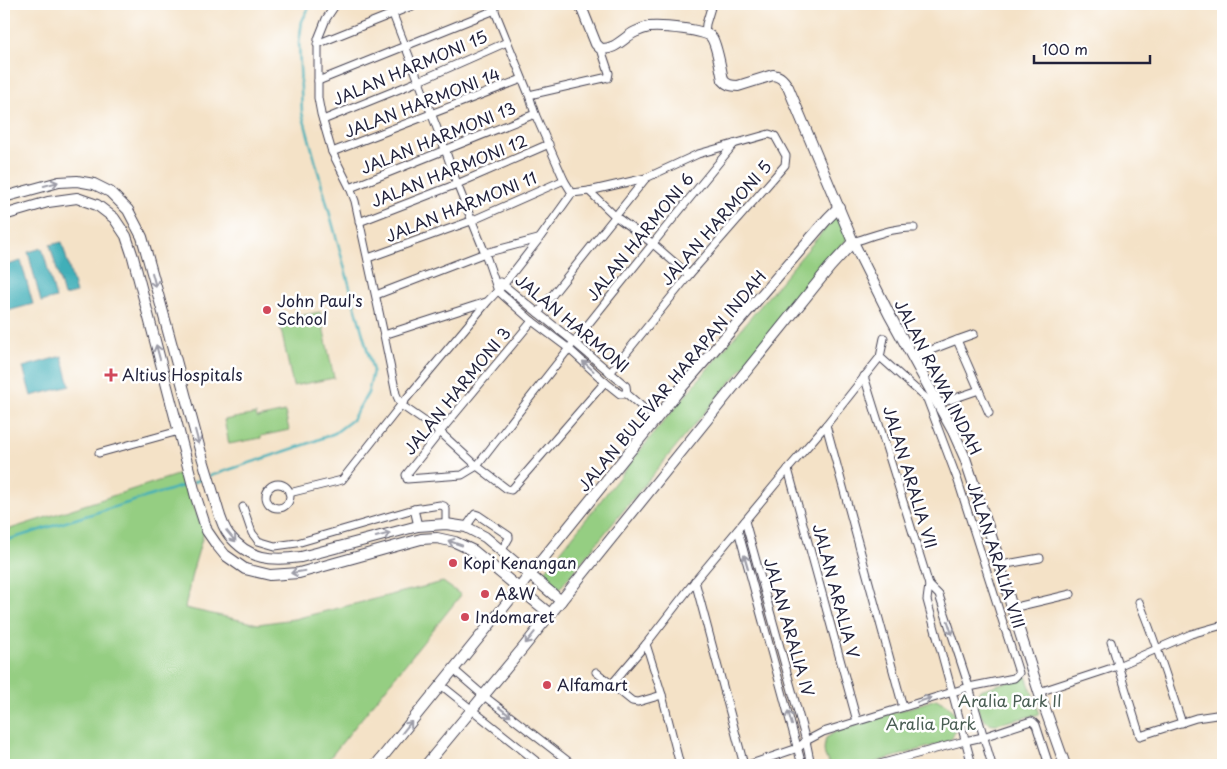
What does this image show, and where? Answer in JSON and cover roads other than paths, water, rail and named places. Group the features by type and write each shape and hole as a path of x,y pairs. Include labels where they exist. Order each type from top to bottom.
{"street":[{"path":"336,4 326,19 318,38 318,98 332,152 355,201 396,394 401,405 440,432 477,466 507,489 513,489 605,382"},
{"path":"389,4 446,149 457,184 498,291"},
{"path":"317,44 417,4"},
{"path":"529,95 606,78 609,74 601,50 596,44 580,4"},
{"path":"601,50 613,47 633,33 646,27 667,27 705,33 712,4"},
{"path":"289,493 342,480 401,405 504,284 572,194 535,114 494,7 406,46 318,81"},
{"name":"JALAN RAWA INDAH","path":"705,33 709,34 713,40 723,80 726,83 738,86 773,75 782,79 788,87 853,242 889,314 953,431 965,458 1039,692 1065,765"},
{"name":"JALAN HARMONI 15","path":"323,120 419,81 507,42"},
{"name":"JALAN HARMONI 14","path":"332,152 522,79"},
{"name":"JALAN HARMONI 13","path":"350,188 535,114"},
{"name":"JALAN HARMONI 5","path":"572,194 646,178 698,154 769,134 775,136 786,156 785,165 689,275 610,373"},
{"name":"JALAN HARMONI 12","path":"359,222 457,184 549,144"},
{"name":"JALAN HARMONI 6","path":"477,466 568,348 734,144"},
{"path":"538,313 646,178"},
{"name":"JALAN HARMONI 11","path":"368,258 471,221 564,180"},
{"path":"4,197 59,182 77,181 94,184 110,192 128,210 142,237 212,492 223,525 229,535 250,553 282,560 301,557 418,526 446,524 466,527 485,537 502,550 561,601"},
{"path":"589,191 615,216 689,275"},
{"path":"4,215 48,202 77,198 97,205 114,218 126,236 196,497 207,531 225,555 245,569 270,575 299,573 421,540 437,538 456,542 474,551 550,614"},
{"name":"JALAN BULEVAR HARAPAN INDAH","path":"376,765 656,419 839,207"},
{"path":"426,765 484,696 824,275 853,242 893,230 914,228"},
{"path":"376,295 485,253 539,239"},
{"path":"135,264 148,261"},
{"name":"JALAN HARMONI","path":"494,278 504,284 626,386 627,394"},
{"name":"JALAN HARMONI","path":"498,291 532,321 568,348 605,382 620,394 627,394 656,419"},
{"path":"384,334 488,301"},
{"name":"JALAN HARMONI 3","path":"477,466 462,475 408,480 406,478 406,475 440,432 532,321"},
{"path":"913,357 974,334"},
{"path":"612,685 695,581 826,425 880,357 884,338"},
{"path":"957,340 989,413"},
{"name":"JALAN ARALIA VIII","path":"880,357 927,399 958,481 1020,673 1014,678 969,687"},
{"name":"JALAN ARALIA VII","path":"864,376 929,585 927,600 972,765"},
{"path":"166,381 180,377"},
{"path":"938,404 979,390"},
{"path":"826,425 903,707"},
{"path":"99,453 179,431"},
{"name":"JALAN ARALIA V","path":"788,469 857,721"},
{"path":"243,507 252,533 258,541 275,546 297,543 414,509 444,506 446,509 446,524"},
{"path":"414,509 418,526"},
{"path":"466,527 475,514 478,515 509,536 502,550"},
{"name":"JALAN ARALIA IV","path":"745,521 811,765"},
{"path":"738,530 802,765"},
{"path":"250,553 258,541"},
{"path":"297,543 301,557"},
{"path":"1000,566 1040,558"},
{"path":"695,581 744,765"},
{"name":"JALAN ARALIA VII","path":"929,585 940,595 992,765"},
{"path":"1012,608 1071,594"},
{"path":"1139,602 1151,630 1182,723"},
{"path":"1039,692 1118,666 1191,634 1223,626"},
{"path":"1111,642 1140,736 1196,718 1223,714"},
{"path":"646,644 662,695 680,765"},
{"path":"454,670 484,696 573,765"},
{"path":"596,672 632,701 638,702 662,695"},
{"path":"441,686 541,765"},
{"path":"748,765 798,748 806,741 824,732 969,687"},
{"path":"876,765 1033,722 1036,725 1049,765"},
{"path":"910,756 912,765"}],"water":[{"path":"62,242 76,293 64,296 50,245"},
{"path":"42,248 56,298 41,302 28,252"},
{"path":"21,261 33,304 4,312 4,266"},
{"path":"62,356 70,386 31,396 23,367"}],"waterway":[{"path":"210,476 335,433 352,420 368,393 373,371 302,113 299,43 302,21 311,4"},
{"path":"194,482 205,478"},
{"path":"4,541 189,484"}],"place":[{"name":"John Paul's School","path":"267,310"},
{"name":"Altius Hospitals","path":"111,375"},
{"name":"Kopi Kenangan","path":"453,563"},
{"name":"A&W","path":"485,594"},
{"name":"Indomaret","path":"465,617"},
{"name":"Alfamart","path":"547,685"}],"park label":[{"name":"Aralia Park II","path":"1010,701"},
{"name":"Aralia Park","path":"931,724"}]}
